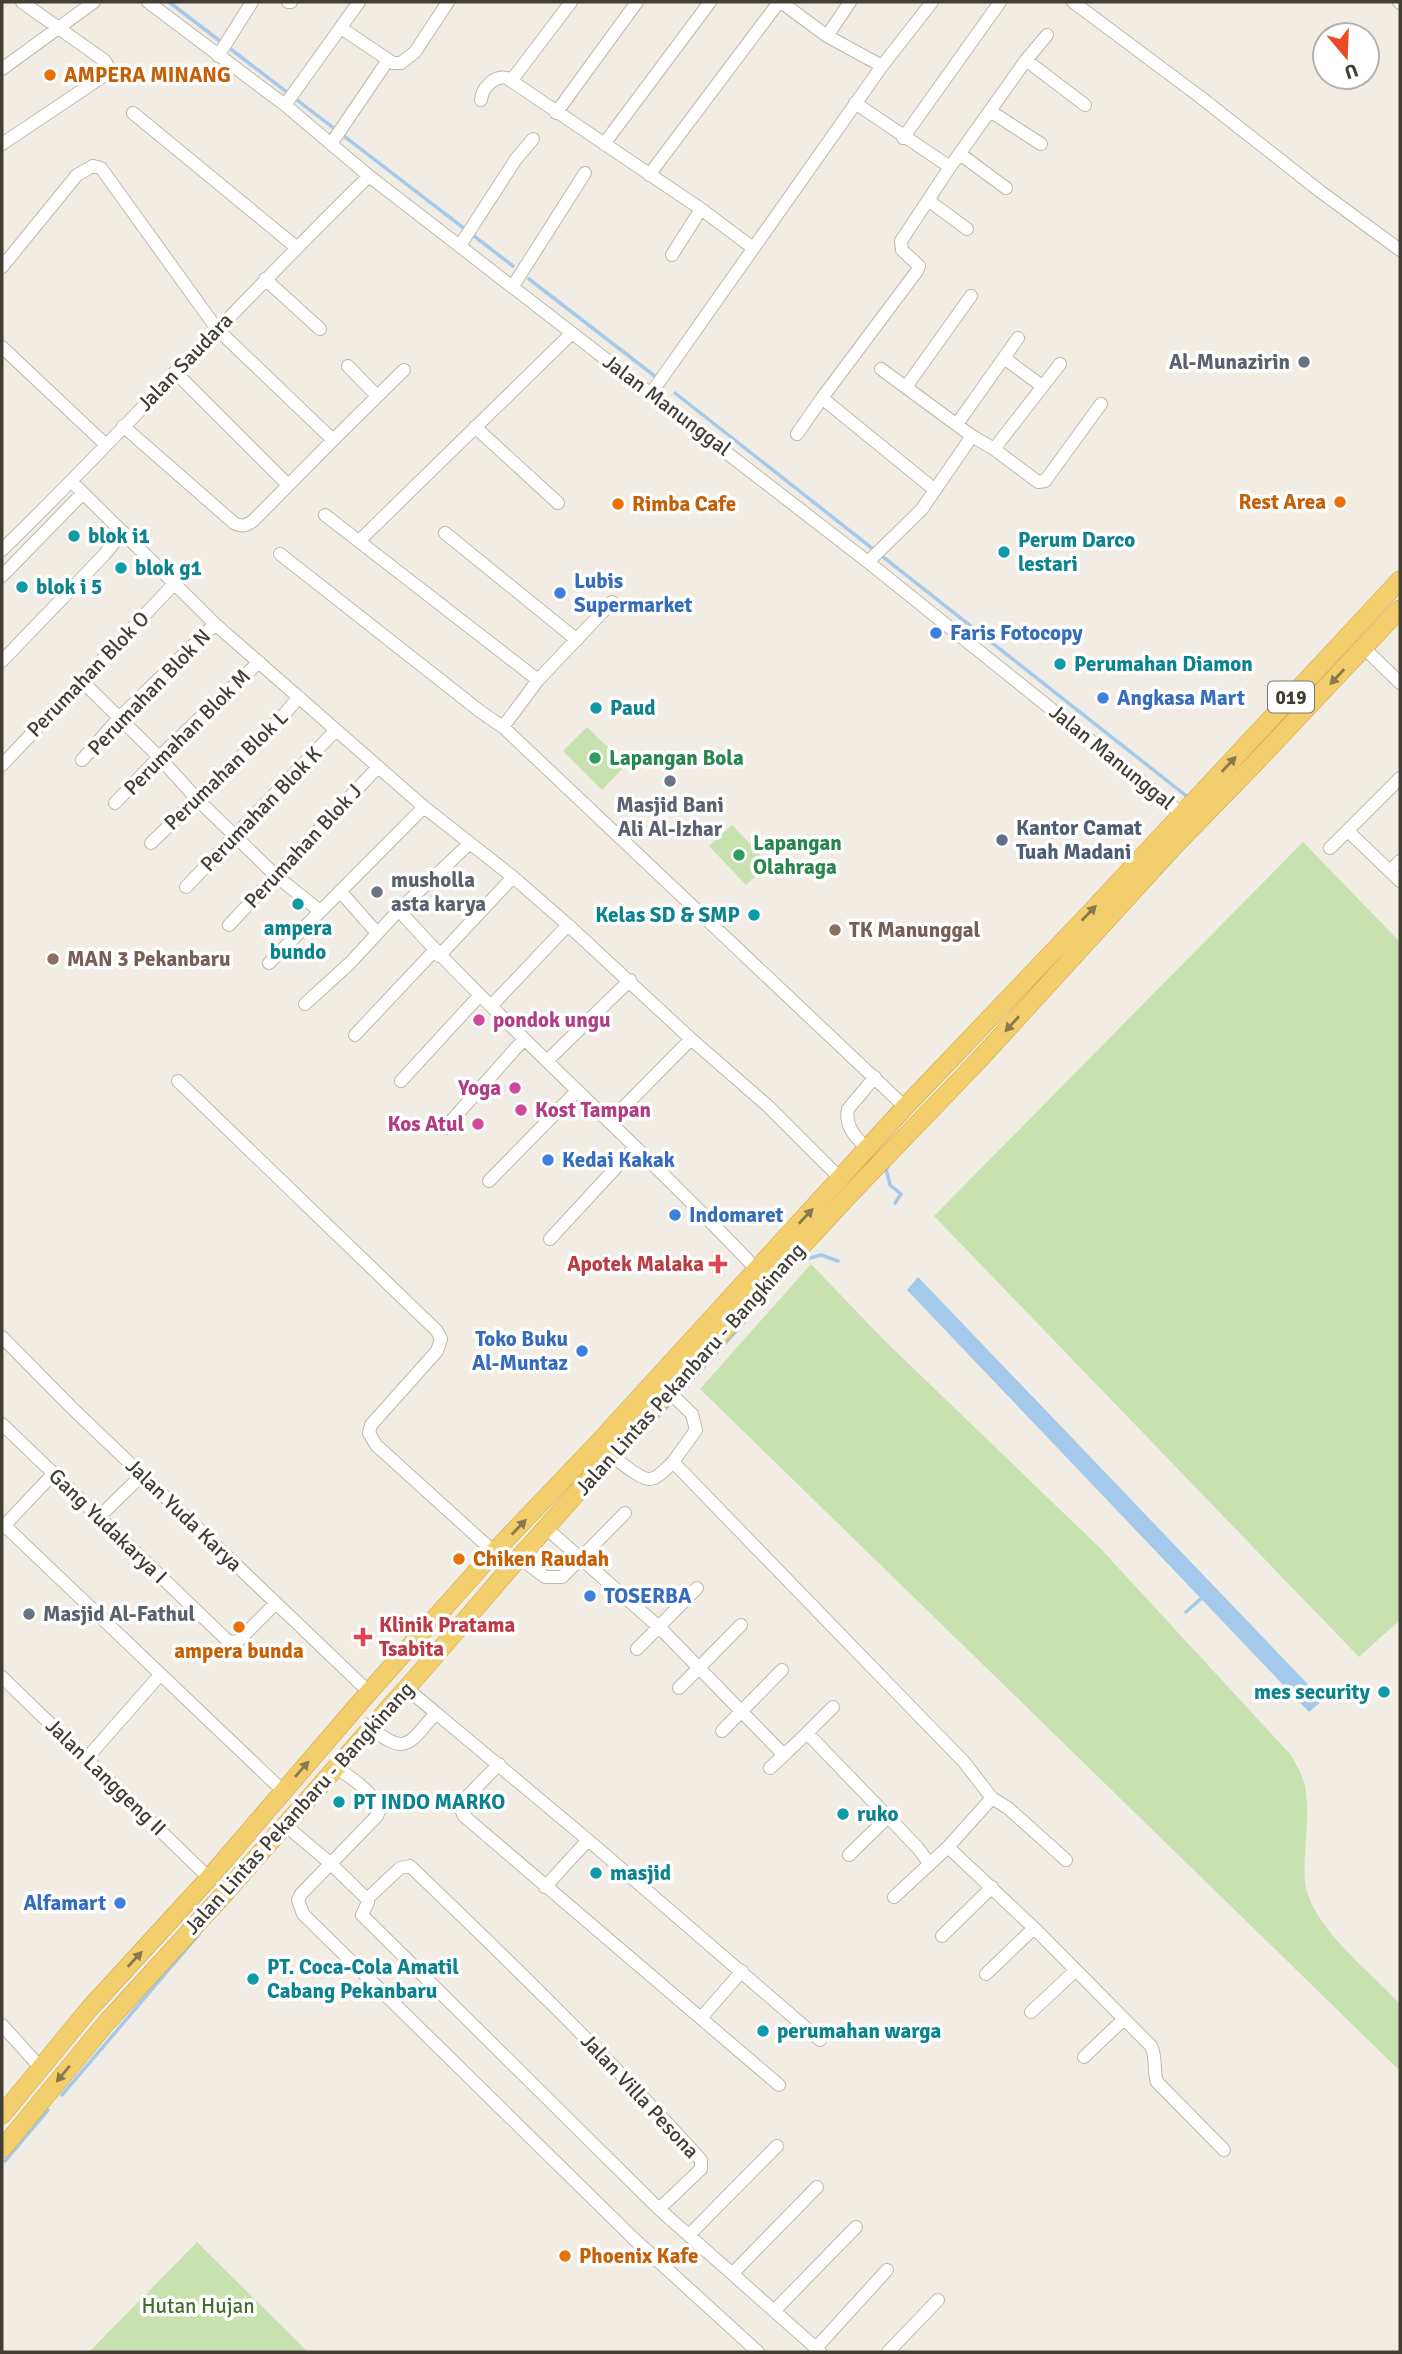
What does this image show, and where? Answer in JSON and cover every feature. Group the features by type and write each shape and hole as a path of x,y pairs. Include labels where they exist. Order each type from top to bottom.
{"highway":[{"name":"Jalan Lintas Pekanbaru - Bangkinang","path":"2,2115 89,2009 209,1878 494,1552 905,1107 1400,580"},
{"name":"Jalan Lintas Pekanbaru - Bangkinang","path":"2,2149 107,2022 372,1728 668,1391 978,1061 1184,835 1400,609"},
{"path":"1065,938 1070,947 1081,947"},
{"path":"1041,962 1051,964 1057,972"},
{"path":"89,2009 107,2022"}],"street":[{"path":"2,144 107,71 108,67 106,61 22,2"},
{"path":"2,69 94,2"},
{"name":"Jalan Manunggal","path":"148,2 285,105 369,176 652,392 1182,814"},
{"path":"218,56 252,2"},
{"path":"285,105 359,2"},
{"path":"341,28 393,63 401,63 408,60 448,2"},
{"path":"511,80 571,2"},
{"path":"555,113 638,2"},
{"path":"604,144 710,2"},
{"path":"649,175 780,2 827,36 881,66"},
{"path":"827,36 850,2"},
{"path":"652,392 881,66 932,2"},
{"path":"903,138 1000,2"},
{"path":"1073,2 1400,250"},
{"path":"797,434 917,271 919,266 902,250 901,241 950,167 1026,60 1047,35"},
{"path":"331,144 388,60"},
{"path":"1026,60 1084,105"},
{"path":"481,100 482,94 493,80 501,76 511,80 555,113 701,209 753,248"},
{"path":"855,103 903,138 950,167"},
{"path":"990,111 1041,144"},
{"path":"133,113 296,247"},
{"path":"461,244 516,159 533,139"},
{"path":"960,155 1006,188"},
{"path":"2,267 77,175 93,166 101,168 217,328 333,440"},
{"path":"513,286 585,173"},
{"name":"Jalan Saudara","path":"2,550 72,482 296,247 369,176"},
{"path":"928,200 967,229"},
{"path":"672,255 701,209"},
{"path":"265,279 320,329"},
{"path":"906,387 971,296"},
{"path":"359,541 572,333"},
{"path":"957,424 1018,338"},
{"path":"2,347 106,444"},
{"path":"1004,358 1042,386"},
{"path":"994,449 1059,364"},
{"path":"348,366 377,396"},
{"path":"881,369 1038,482 1045,481 1101,404"},
{"path":"123,426 234,523 246,526 404,370"},
{"path":"175,372 288,485"},
{"path":"822,398 935,490"},
{"path":"475,427 558,503"},
{"path":"868,562 922,509 972,436"},
{"path":"72,482 215,624 424,807 513,877 568,925 769,1107 841,1179"},
{"path":"2,576 83,493"},
{"path":"325,515 538,680"},
{"path":"2,661 123,532"},
{"path":"445,533 577,640"},
{"path":"280,554 503,727 905,1107"},
{"name":"Perumahan Blok O","path":"2,765 175,583"},
{"path":"503,727 538,680 612,602"},
{"name":"Perumahan Blok N","path":"82,760 119,718 215,624"},
{"path":"1364,648 1400,683"},
{"name":"Perumahan Blok M","path":"115,803 259,662"},
{"path":"82,681 275,875 320,911"},
{"name":"Perumahan Blok L","path":"151,843 281,718 299,697"},
{"name":"Perumahan Blok K","path":"186,887 336,730"},
{"name":"Perumahan Blok J","path":"229,925 378,767"},
{"path":"1330,848 1400,778"},
{"path":"269,963 424,807"},
{"path":"1348,831 1400,881"},
{"path":"305,1004 350,963 398,910 470,843"},
{"path":"1390,871 1400,861"},
{"path":"355,1035 513,877"},
{"path":"340,891 377,933"},
{"path":"398,910 436,953 757,1270"},
{"path":"491,1006 568,925"},
{"path":"547,1061 630,980"},
{"path":"401,1081 480,995"},
{"path":"445,1128 524,1039"},
{"path":"609,1122 691,1039"},
{"path":"868,1150 851,1130 846,1116 848,1109 875,1077"},
{"path":"178,1081 437,1332 441,1345 437,1351 371,1425 369,1433 376,1445 494,1552"},
{"path":"489,1181 576,1091"},
{"path":"550,1239 635,1147"},
{"name":"Jalan Yuda Karya","path":"4,1342 369,1692"},
{"path":"611,1455 641,1478 658,1476 673,1462 696,1430 692,1414 668,1391"},
{"name":"Gang Yudakarya I","path":"4,1431 54,1473 229,1642 237,1642 276,1603"},
{"path":"673,1462 964,1762 992,1798 1008,1808 1066,1860"},
{"path":"54,1473 3,1526 283,1791"},
{"path":"98,1518 142,1475"},
{"path":"520,1558 545,1577 554,1578 568,1573 625,1513"},
{"path":"546,1528 659,1627 784,1755"},
{"path":"637,1649 697,1588"},
{"path":"679,1688 741,1625"},
{"path":"722,1731 782,1670"},
{"path":"87,1758 159,1675"},
{"name":"Jalan Langgeng II","path":"2,1677 209,1878"},
{"path":"406,1688 499,1764 820,2040"},
{"path":"770,1768 833,1707"},
{"path":"372,1728 394,1745 403,1744 414,1738 436,1713"},
{"path":"807,1732 918,1847 929,1863"},
{"path":"499,1764 460,1805 464,1816 779,2084"},
{"path":"336,1768 375,1800 379,1811 301,1894 298,1900 303,1914 634,2239 758,2352"},
{"path":"894,1897 948,1847 992,1798"},
{"path":"849,1855 888,1817"},
{"path":"285,1825 330,1863 366,1899 368,1902 362,1915 659,2209 818,2350 887,2270"},
{"path":"545,1887 588,1840"},
{"path":"948,1847 1034,1928 1151,2046 1155,2075 1163,2090 1224,2150"},
{"name":"Jalan Villa Pesona","path":"366,1899 400,1868 410,1866 544,1994 636,2088 702,2163 701,2169 659,2209"},
{"path":"942,1936 992,1887"},
{"path":"986,1974 1034,1928"},
{"path":"1031,2012 1075,1970"},
{"path":"701,2018 741,1971"},
{"path":"1084,2057 1124,2019"},
{"path":"2,2025 40,2067"},
{"path":"689,2235 778,2146"},
{"path":"733,2273 817,2187"},
{"path":"775,2310 856,2227"},
{"path":"888,2352 938,2300"}],"green space":[{"name":"Lapangan Bola","path":"587,727 626,765 602,790 563,751"},
{"name":"Lapangan Olahraga","path":"732,825 769,864 746,885 709,846"},
{"path":"1303,842 1400,942 1400,1620 1359,1657 934,1216"},
{"path":"811,1264 885,1341 1100,1548 1291,1755 1306,1791 1304,1870 1310,1899 1330,1932 1400,2004 1400,2071 700,1389"},
{"name":"Hutan Hujan","path":"197,2242 308,2352 89,2352"}],"water":[{"path":"918,1277 1323,1700 1309,1712 907,1290"}],"waterway":[{"path":"169,2 220,41"},
{"path":"232,50 513,266"},
{"path":"529,279 656,377"},
{"path":"675,393 1189,798"},
{"path":"888,1167 886,1169 890,1185 901,1194 895,1203"},
{"path":"799,1261 821,1255 838,1261"},
{"path":"683,1390 745,1321"},
{"path":"625,1452 669,1405"},
{"path":"1186,1612 1204,1596"},
{"path":"62,2095 199,1934"},
{"path":"5,2161 48,2110"}],"place":[{"name":"AMPERA MINANG","path":"50,75"},
{"name":"Al-Munazirin","path":"1304,362"},
{"name":"Rest Area","path":"1340,502"},
{"name":"Rimba Cafe","path":"618,504"},
{"name":"blok i1","path":"74,536"},
{"name":"Perum Darco lestari","path":"1004,552"},
{"name":"blok g1","path":"121,568"},
{"name":"blok i 5","path":"22,587"},
{"name":"Lubis Supermarket","path":"560,593"},
{"name":"Faris Fotocopy","path":"936,633"},
{"name":"Perumahan Diamon","path":"1060,664"},
{"name":"Angkasa Mart","path":"1103,698"},
{"name":"Paud","path":"596,708"},
{"name":"Lapangan Bola","path":"595,758"},
{"name":"Masjid Bani Ali Al-Izhar","path":"670,781"},
{"name":"Kantor Camat Tuah Madani","path":"1002,840"},
{"name":"Lapangan Olahraga","path":"739,855"},
{"name":"musholla asta karya","path":"377,892"},
{"name":"ampera bundo","path":"298,904"},
{"name":"Kelas SD & SMP","path":"754,915"},
{"name":"TK Manunggal","path":"835,930"},
{"name":"MAN 3 Pekanbaru","path":"53,959"},
{"name":"pondok ungu","path":"479,1020"},
{"name":"Yoga","path":"515,1088"},
{"name":"Kost Tampan","path":"521,1110"},
{"name":"Kos Atul","path":"478,1124"},
{"name":"Kedai Kakak","path":"548,1160"},
{"name":"Indomaret","path":"675,1215"},
{"name":"Apotek Malaka","path":"718,1264"},
{"name":"Toko Buku Al-Muntaz","path":"582,1351"},
{"name":"Chiken Raudah","path":"459,1559"},
{"name":"TOSERBA","path":"590,1596"},
{"name":"Masjid Al-Fathul","path":"29,1614"},
{"name":"ampera bunda","path":"239,1627"},
{"name":"Klinik Pratama Tsabita","path":"363,1637"},
{"name":"mes security","path":"1384,1692"},
{"name":"PT INDO MARKO","path":"339,1802"},
{"name":"ruko","path":"843,1814"},
{"name":"masjid","path":"596,1873"},
{"name":"Alfamart","path":"120,1903"},
{"name":"PT. Coca-Cola Amatil Cabang Pekanbaru","path":"253,1979"},
{"name":"perumahan warga","path":"763,2031"},
{"name":"Phoenix Kafe","path":"565,2256"}]}
